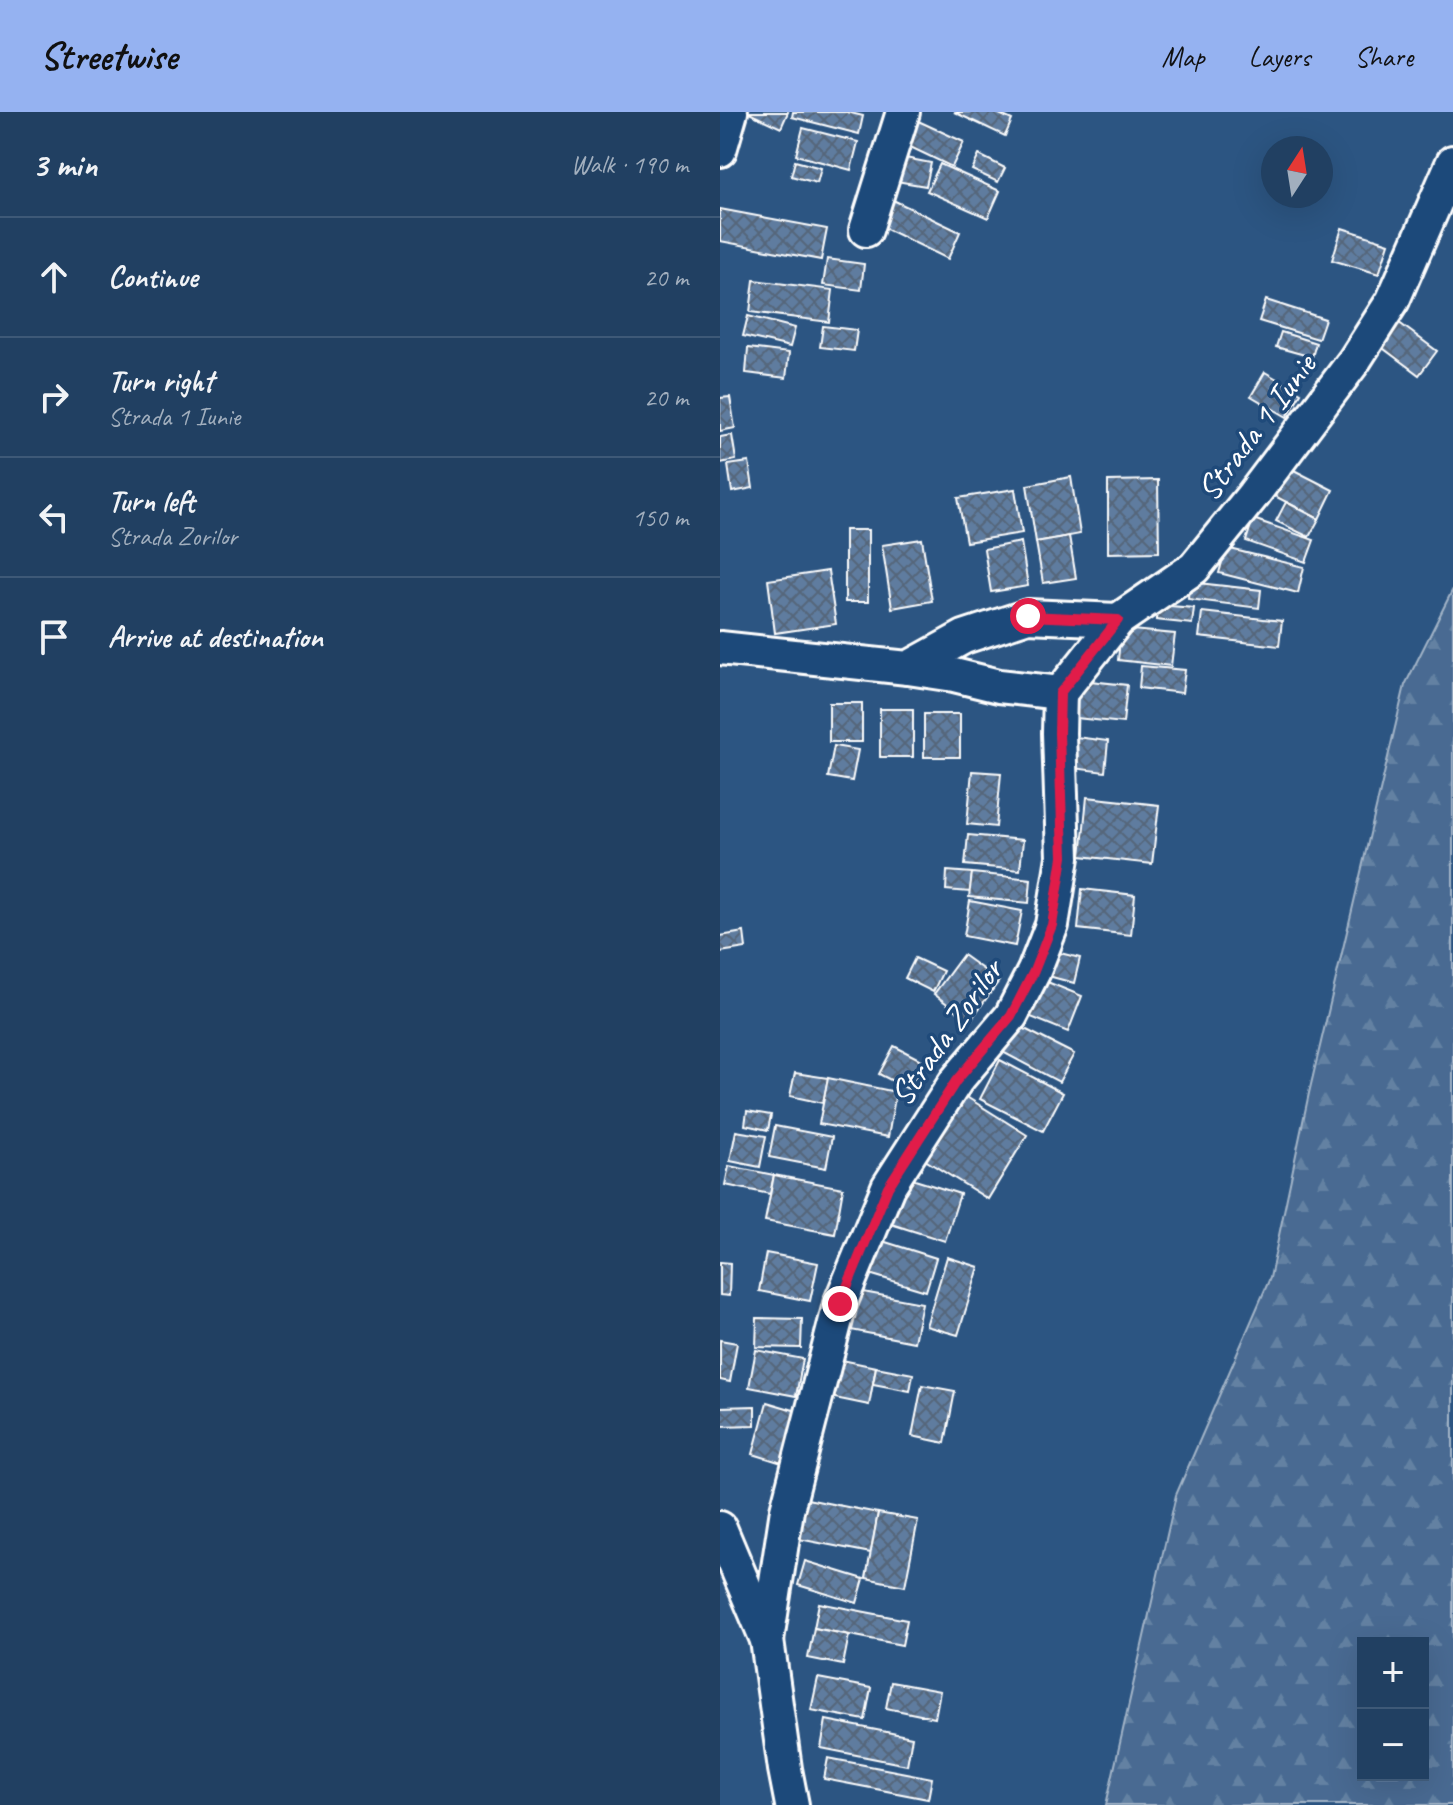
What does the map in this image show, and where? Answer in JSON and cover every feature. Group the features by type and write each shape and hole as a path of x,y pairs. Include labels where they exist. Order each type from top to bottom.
{"street":[{"path":"720,150 731,112"},
{"path":"866,230 903,112"},
{"name":"Strada 1 Iunie","path":"1060,693 1118,620 1194,568 1354,361 1393,300 1453,162"},
{"path":"908,668 964,637 1028,616 1118,620"},
{"path":"720,648 908,668 999,686 1060,693"},
{"name":"Strada Zorilor","path":"767,1640 787,1510 840,1304 888,1187 956,1081 1011,1016 1034,971 1052,925 1063,857 1060,693"},
{"path":"720,1528 767,1640 792,1805"}],"green space":[{"path":"1453,589 1453,1805 1106,1805 1176,1495 1270,1278 1309,1093 1405,685"}],"building":[{"path":"747,112 788,112 781,128"},
{"path":"793,112 847,112 863,116 859,134 792,117"},
{"path":"954,112 995,112 1012,120 1005,136"},
{"path":"916,120 964,142 952,167 904,144"},
{"path":"803,128 858,142 851,170 796,155"},
{"path":"979,155 1005,168 998,182 972,170"},
{"path":"900,157 931,163 926,186 896,181"},
{"path":"795,161 821,168 817,183 791,176"},
{"path":"940,164 1000,191 988,218 927,191"},
{"path":"893,200 960,232 948,259 880,226"},
{"path":"720,209 827,229 821,260 720,241"},
{"path":"1342,228 1389,243 1379,274 1332,260"},
{"path":"827,259 864,264 861,290 823,285"},
{"path":"754,280 833,290 829,322 750,312"},
{"path":"1266,300 1325,319 1318,339 1259,321"},
{"path":"748,316 795,328 790,347 743,336"},
{"path":"1394,319 1437,351 1419,375 1376,343"},
{"path":"823,326 857,330 854,351 820,347"},
{"path":"1281,332 1316,343 1312,357 1276,347"},
{"path":"748,348 789,353 786,378 746,373"},
{"path":"1265,372 1301,393 1287,417 1251,396"},
{"path":"730,397 735,428 720,431 720,398"},
{"path":"732,435 736,460 720,463 720,437"},
{"path":"749,462 753,488 732,492 728,465"},
{"path":"1284,465 1333,490 1319,519 1269,493"},
{"path":"1071,477 1080,534 1036,542 1027,485"},
{"path":"1158,480 1159,552 1108,553 1108,481"},
{"path":"1015,489 1022,533 966,542 958,498"},
{"path":"1286,502 1319,519 1309,537 1276,521"},
{"path":"1253,519 1314,540 1306,562 1246,541"},
{"path":"845,530 868,530 868,602 845,602"},
{"path":"1069,536 1076,578 1043,583 1036,542"},
{"path":"922,539 932,601 892,608 882,545"},
{"path":"1021,542 1028,586 991,592 984,549"},
{"path":"1226,548 1304,567 1298,593 1219,573"},
{"path":"828,571 836,624 775,633 768,580"},
{"path":"1189,582 1261,590 1259,608 1188,599"},
{"path":"1158,605 1194,608 1192,624 1156,620"},
{"path":"1202,612 1282,621 1279,646 1199,637"},
{"path":"1121,629 1175,634 1171,666 1118,660"},
{"path":"1141,666 1185,670 1182,693 1139,688"},
{"path":"1071,679 1127,685 1123,723 1067,717"},
{"path":"829,703 862,703 862,742 829,742"},
{"path":"880,709 913,709 913,757 880,757"},
{"path":"924,714 960,714 960,757 924,757"},
{"path":"1068,736 1108,741 1105,772 1064,767"},
{"path":"834,746 858,750 852,781 828,777"},
{"path":"972,771 1001,773 996,827 967,824"},
{"path":"1087,797 1159,805 1152,864 1081,856"},
{"path":"968,835 1023,840 1020,870 965,865"},
{"path":"947,871 972,873 970,892 946,890"},
{"path":"972,873 1031,879 1029,903 969,897"},
{"path":"1082,889 1135,895 1131,935 1078,929"},
{"path":"970,901 1022,911 1015,946 964,936"},
{"path":"744,932 746,948 720,952 720,936"},
{"path":"1048,950 1080,958 1074,983 1041,974"},
{"path":"963,955 999,981 970,1021 934,994"},
{"path":"915,958 943,971 933,992 905,978"},
{"path":"1040,979 1082,996 1068,1032 1026,1015"},
{"path":"1011,1022 1074,1054 1059,1082 997,1049"},
{"path":"894,1046 925,1062 910,1090 879,1074"},
{"path":"1000,1060 1063,1093 1043,1131 980,1099"},
{"path":"795,1073 828,1078 823,1103 790,1096"},
{"path":"828,1078 896,1092 888,1137 819,1124"},
{"path":"957,1091 1027,1135 988,1199 917,1155"},
{"path":"747,1111 771,1115 768,1130 745,1125"},
{"path":"775,1126 832,1137 826,1168 769,1157"},
{"path":"736,1131 766,1136 760,1167 730,1161"},
{"path":"729,1166 774,1175 770,1194 725,1185"},
{"path":"774,1175 843,1188 835,1234 765,1221"},
{"path":"905,1177 960,1194 945,1241 891,1224"},
{"path":"876,1239 936,1258 926,1291 866,1273"},
{"path":"766,1253 818,1263 810,1301 759,1291"},
{"path":"947,1257 979,1267 958,1335 926,1326"},
{"path":"720,1262 730,1263 729,1296 720,1295"},
{"path":"858,1291 922,1303 914,1342 851,1330"},
{"path":"757,1318 802,1319 801,1348 756,1347"},
{"path":"720,1340 737,1343 730,1382 720,1380"},
{"path":"756,1350 803,1359 796,1396 749,1387"},
{"path":"837,1359 876,1367 869,1405 830,1397"},
{"path":"876,1367 913,1374 910,1391 873,1384"},
{"path":"922,1385 955,1391 945,1443 912,1436"},
{"path":"767,1402 797,1411 782,1463 753,1454"},
{"path":"755,1406 755,1425 720,1426 720,1407"},
{"path":"807,1499 878,1513 871,1553 799,1539"},
{"path":"878,1513 918,1520 905,1586 866,1578"},
{"path":"805,1561 864,1579 857,1603 798,1585"},
{"path":"819,1603 907,1620 902,1645 814,1628"},
{"path":"814,1628 849,1635 843,1665 808,1658"},
{"path":"818,1678 871,1688 865,1720 811,1710"},
{"path":"891,1682 940,1691 935,1718 886,1708"},
{"path":"826,1720 912,1737 907,1765 821,1748"},
{"path":"828,1758 932,1778 928,1799 824,1779"}],"route":[{"path":"840,1304 888,1187 956,1081 1011,1016 1034,971 1052,925 1063,857 1060,693 1118,620 1028,616"}]}
